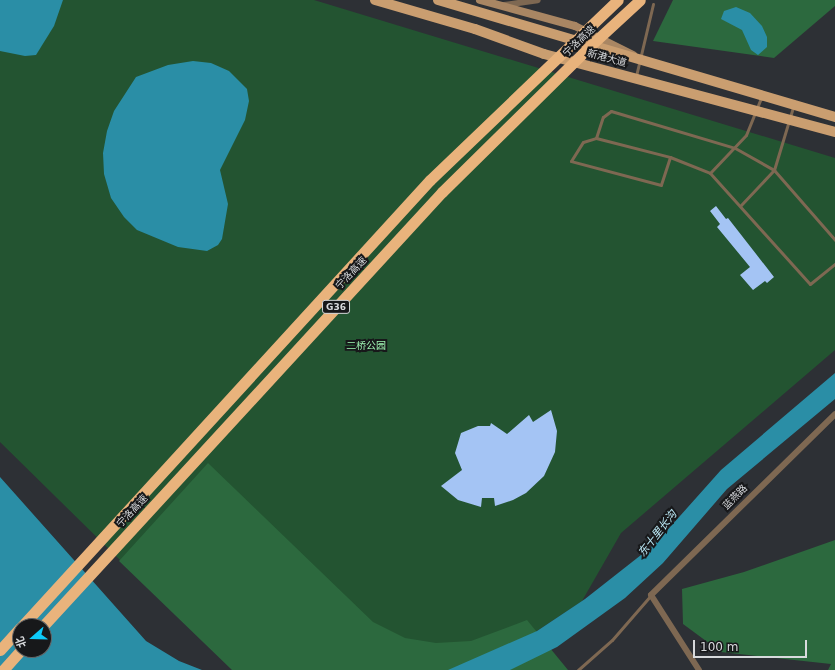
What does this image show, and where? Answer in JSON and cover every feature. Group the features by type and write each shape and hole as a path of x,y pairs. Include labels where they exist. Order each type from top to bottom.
{"highway":[{"name":"宁洛高速","path":"29,618 430,180 618,0"},
{"name":"宁洛高速","path":"50,618 442,192 589,47 640,0"},
{"name":"宁洛高速","path":"0,650 12,637"},
{"path":"3,670 14,658"}],"main road":[{"name":"新港大道","path":"375,0 475,29 544,54 835,132"},
{"name":"新港大道","path":"438,0 835,117"}],"street":[{"path":"480,0 575,26 641,59"},
{"path":"497,5 538,0"},
{"name":"蓝燕路","path":"651,595 835,414"},
{"path":"651,595 700,670"}],"lane":[{"path":"636,78 653,4"},
{"path":"710,172 746,135 762,96"},
{"path":"741,204 774,170 791,120 794,106"},
{"path":"596,138 603,117 611,111 735,148 774,170 835,240"},
{"path":"670,157 661,185 571,161 583,142 596,138 670,157 710,172 741,204 810,284 835,264"},
{"path":"578,670 612,640 651,595"}],"green space":[{"name":"二桥公园","path":"0,0 314,0 835,158 835,350 621,533 582,601 499,656 177,616 0,442"},
{"path":"673,0 835,0 835,6 774,58 653,41"},
{"path":"208,463 373,622 405,638 436,643 471,641 527,620 568,670 232,670 119,561"},
{"path":"835,540 835,670 828,670 831,664 721,652 683,624 682,589 744,572"}],"water":[{"path":"0,0 63,0 54,26 36,55 25,56 0,51"},
{"path":"736,7 750,13 762,26 767,37 767,47 758,55 751,50 742,30 721,19 724,11"},
{"path":"193,61 211,63 229,71 247,89 249,101 245,120 220,170 228,204 222,239 218,245 207,251 178,247 137,230 124,217 111,198 104,174 103,153 107,131 114,111 136,77 168,65"},
{"path":"835,373 835,399 727,489 663,563 625,598 557,647 510,670 448,670 537,631 585,599 655,544 721,470"},
{"path":"0,477 146,641 179,661 202,670 0,670"}],"building":[{"path":"716,206 726,219 728,218 774,277 767,283 765,281 753,290 740,275 750,267 717,227 720,224 710,211"},
{"path":"551,410 557,431 555,452 544,476 526,493 513,500 495,506 494,498 482,498 481,507 458,500 441,486 462,470 455,453 461,433 478,426 490,426 491,423 507,434 529,415 533,422"}],"water label":[{"name":"东十里长沟","path":"658,534"}]}
